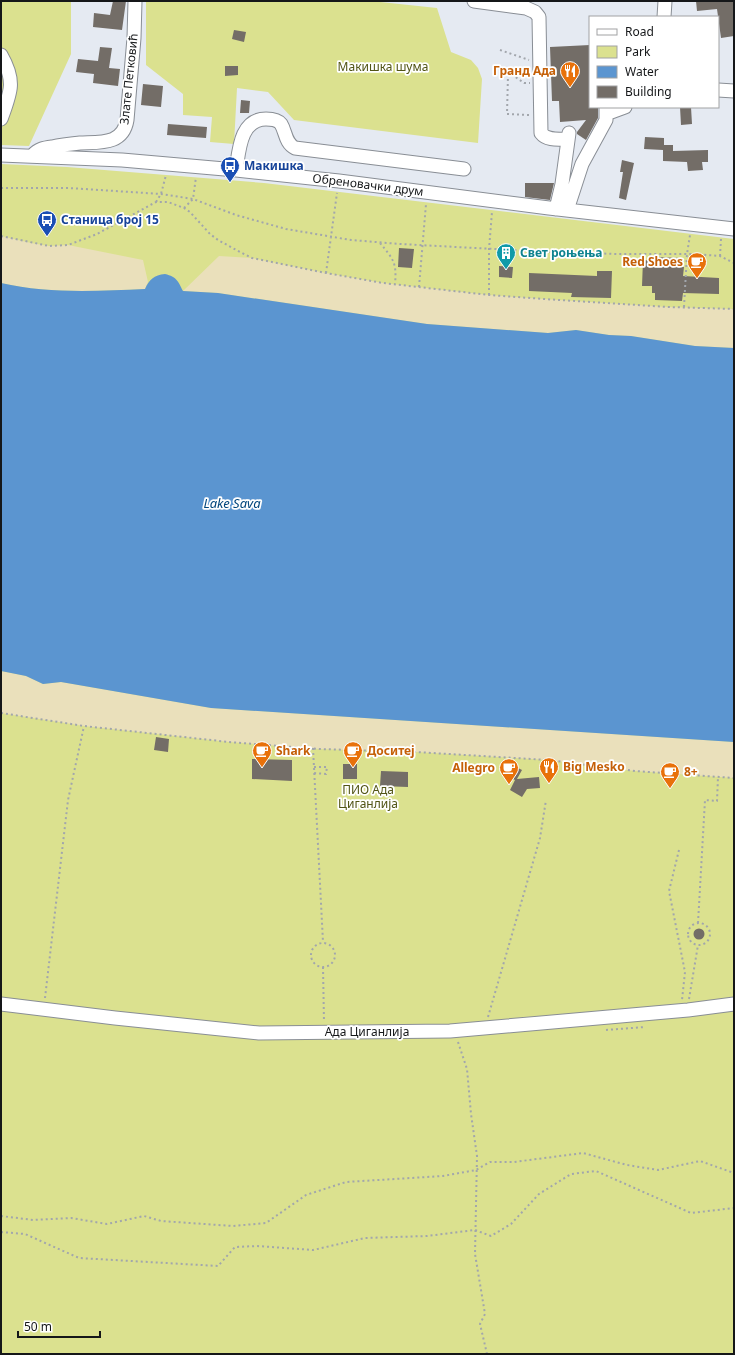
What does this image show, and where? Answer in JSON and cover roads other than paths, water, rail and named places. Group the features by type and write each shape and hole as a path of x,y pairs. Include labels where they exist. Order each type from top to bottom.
{"street":[{"name":"Злате Петковић","path":"32,156 38,150 49,147 109,141 117,137 124,130 127,120 134,38 135,1"},
{"path":"474,1 526,8 535,12 539,18 541,133 543,136 548,138 569,136 562,184 562,210"},
{"path":"664,16 665,1"},
{"path":"1,55 11,77 11,86 10,94 1,119"},
{"path":"719,90 734,92"},
{"path":"562,210 582,164 603,125 606,111 620,108"},
{"path":"236,170 243,136 253,123 264,119 278,122 281,125 288,143 295,148 464,169"},
{"name":"Обреновачки друм","path":"1,154 122,160 236,170 339,181 562,210 728,229"},
{"name":"Ада Циганлија","path":"1,1004 259,1033 455,1031 684,1011 734,1004"}],"water":[{"name":"Lake Sava","path":"165,274 177,280 183,291 218,293 427,324 548,333 576,330 609,335 631,336 695,346 734,348 734,742 211,708 61,682 43,684 26,676 1,671 1,283 37,289 73,291 145,289 152,278"}],"place":[{"name":"Гранд Ада","path":"570,88"},
{"name":"Макишка","path":"230,183"},
{"name":"Станица број 15","path":"47,237"},
{"name":"Свет роњења","path":"506,270"},
{"name":"Red Shoes","path":"697,279"},
{"name":"Shark","path":"262,768"},
{"name":"Доситеј","path":"353,768"},
{"name":"Big Mesko","path":"549,784"},
{"name":"Allegro","path":"509,785"},
{"name":"8+","path":"670,789"}],"park label":[{"name":"Макишка шума","path":"383,67"},
{"name":"ПИО Ада Циганлија","path":"368,797"}]}
